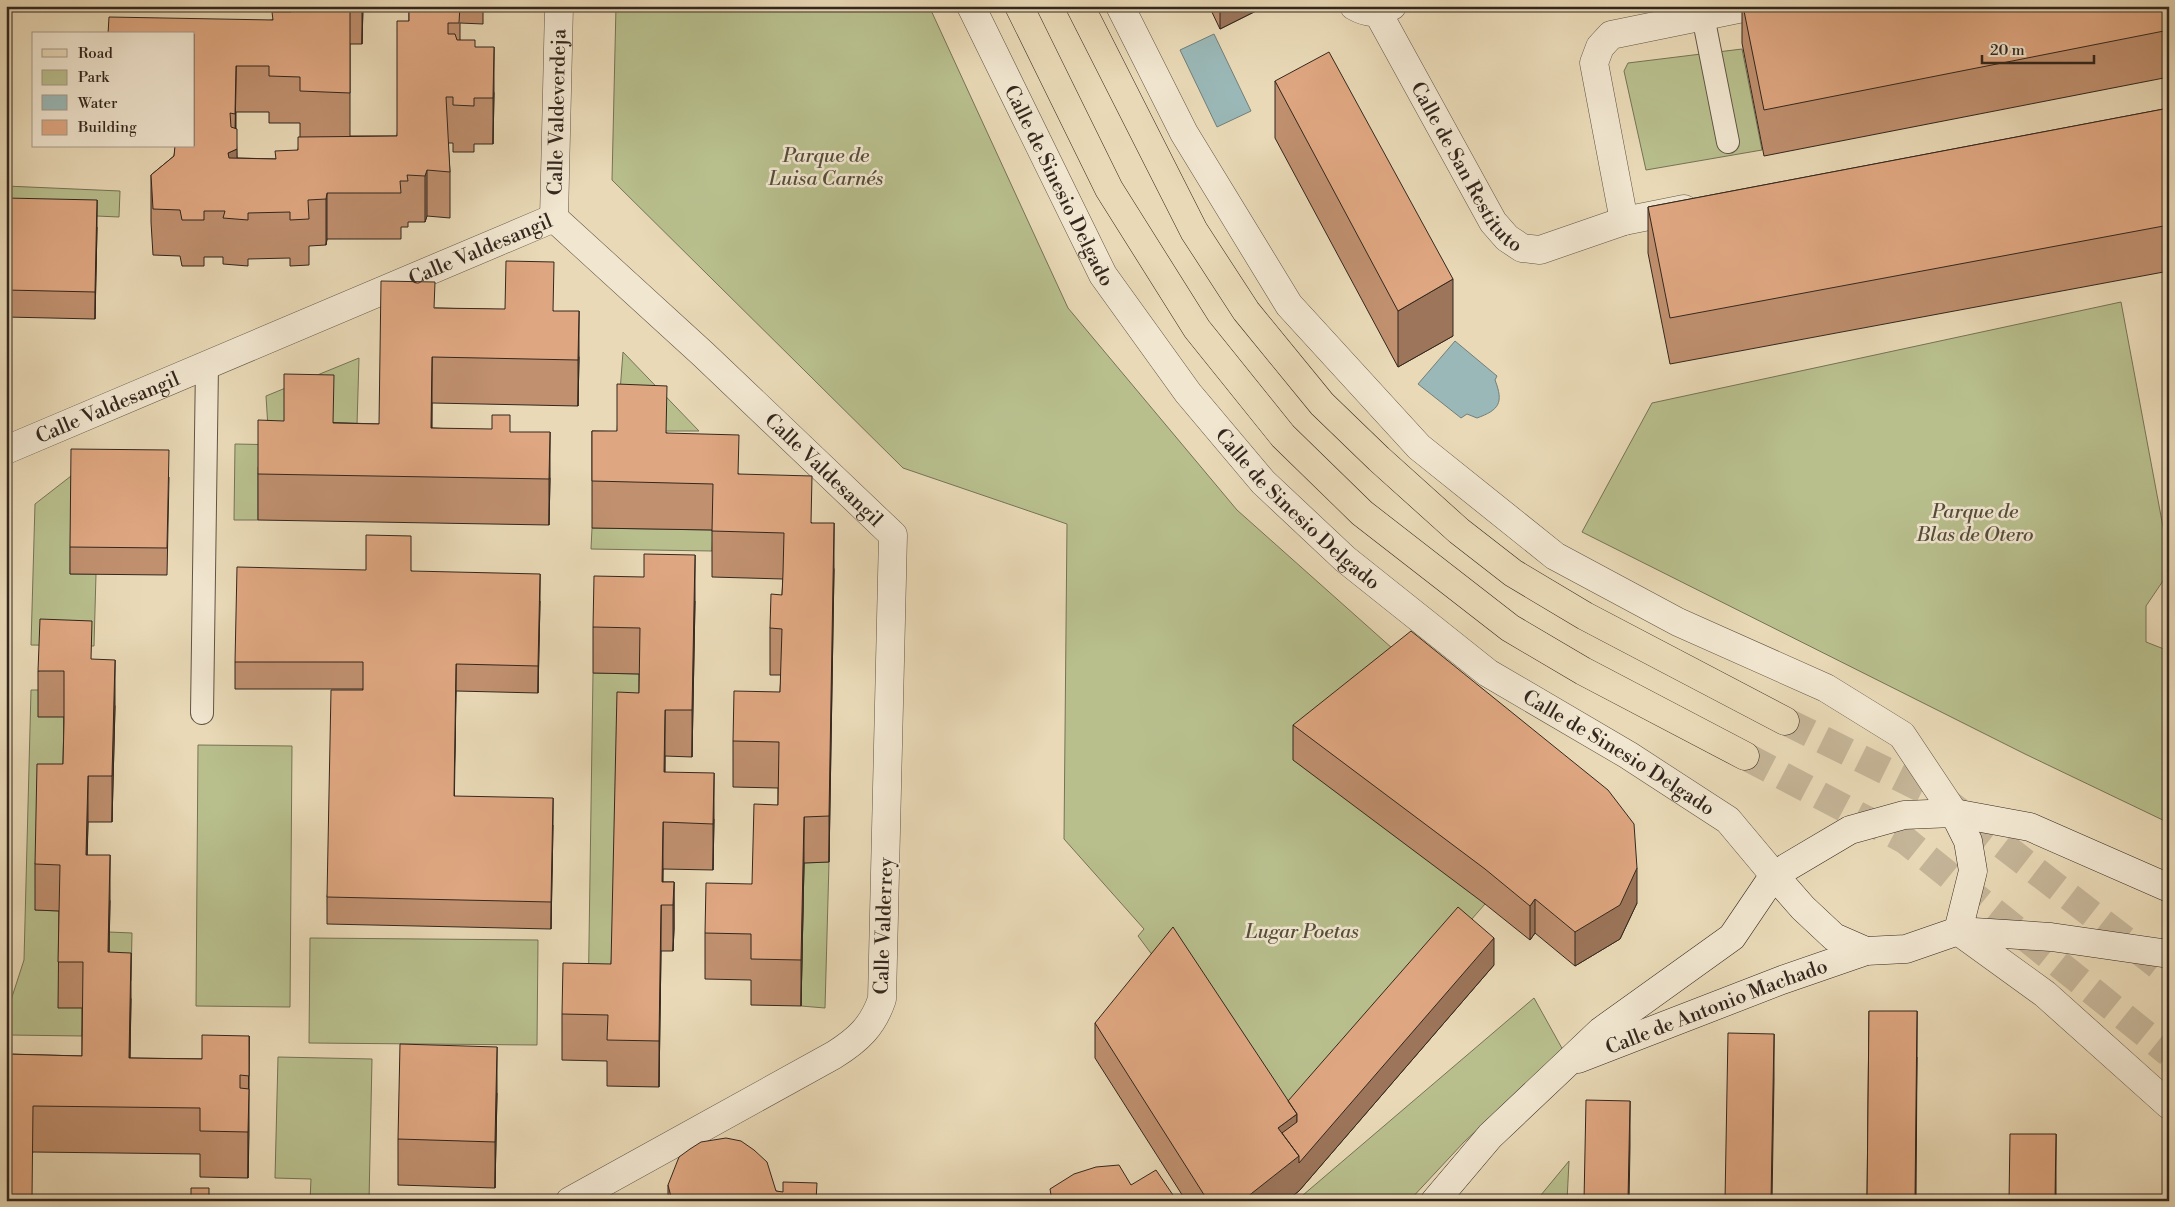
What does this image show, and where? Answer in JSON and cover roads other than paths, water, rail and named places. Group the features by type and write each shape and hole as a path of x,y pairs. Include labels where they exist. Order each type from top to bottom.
{"main road":[{"name":"Calle de Sinesio Delgado","path":"1019,6 1109,189 1197,329 1283,436 1362,513 1510,628 1583,671 1745,756"},
{"path":"1080,6 1194,231 1246,311 1322,404 1379,459 1459,531 1513,572 1585,616 1786,721"}],"street":[{"name":"Calle Valdeverdeja","path":"554,218 560,6"},
{"name":"Calle de Sinesio Delgado","path":"971,6 1103,275 1188,393 1263,482 1345,559 1488,673 1628,755 1728,820 1774,875"},
{"path":"1120,6 1184,133 1288,305 1419,447 1555,556 1678,622 1826,688 1902,735 1954,813 1968,841 1973,871 1958,931 2045,994 2169,1105"},
{"path":"1624,220 1594,63 1600,47 1611,35 1753,6"},
{"name":"Calle de San Restituto","path":"1375,9 1493,222 1507,238 1522,248 1540,250 1624,220 1712,204"},
{"name":"Calle Valdesangil","path":"6,450 554,218 703,354 893,535"},
{"name":"Calle Valderrey","path":"570,1201 834,1055 850,1045 867,1030 876,1016 882,999 893,535"},
{"name":"Calle de Antonio Machado","path":"1435,1201 1490,1136 1601,1031 1732,938 1774,875 1850,830 1904,815 1954,813 2030,827 2169,888"},
{"name":"Calle de Antonio Machado","path":"1774,875 1802,908 1834,937 1866,951"},
{"name":"Calle de Antonio Machado","path":"1567,1063 1782,980 1866,951 1906,949 1958,931 2052,937 2169,954"}],"lane":[{"path":"1702,16 1728,142"},
{"path":"202,713 207,365"}],"water":[{"path":"1214,34 1251,111 1217,127 1180,50"},
{"path":"1455,341 1497,376 1495,380 1499,395 1498,405 1495,409 1477,418 1467,414 1461,418 1418,384"}],"tunnel":[{"path":"1785,721 1943,799 2169,974"},
{"path":"1745,756 1905,840 2169,1053"}],"park label":[{"name":"Parque de Luisa Carnés","path":"826,166"},
{"name":"Parque de Blas de Otero","path":"1975,522"},
{"name":"Lugar Poetas","path":"1302,931"}]}
